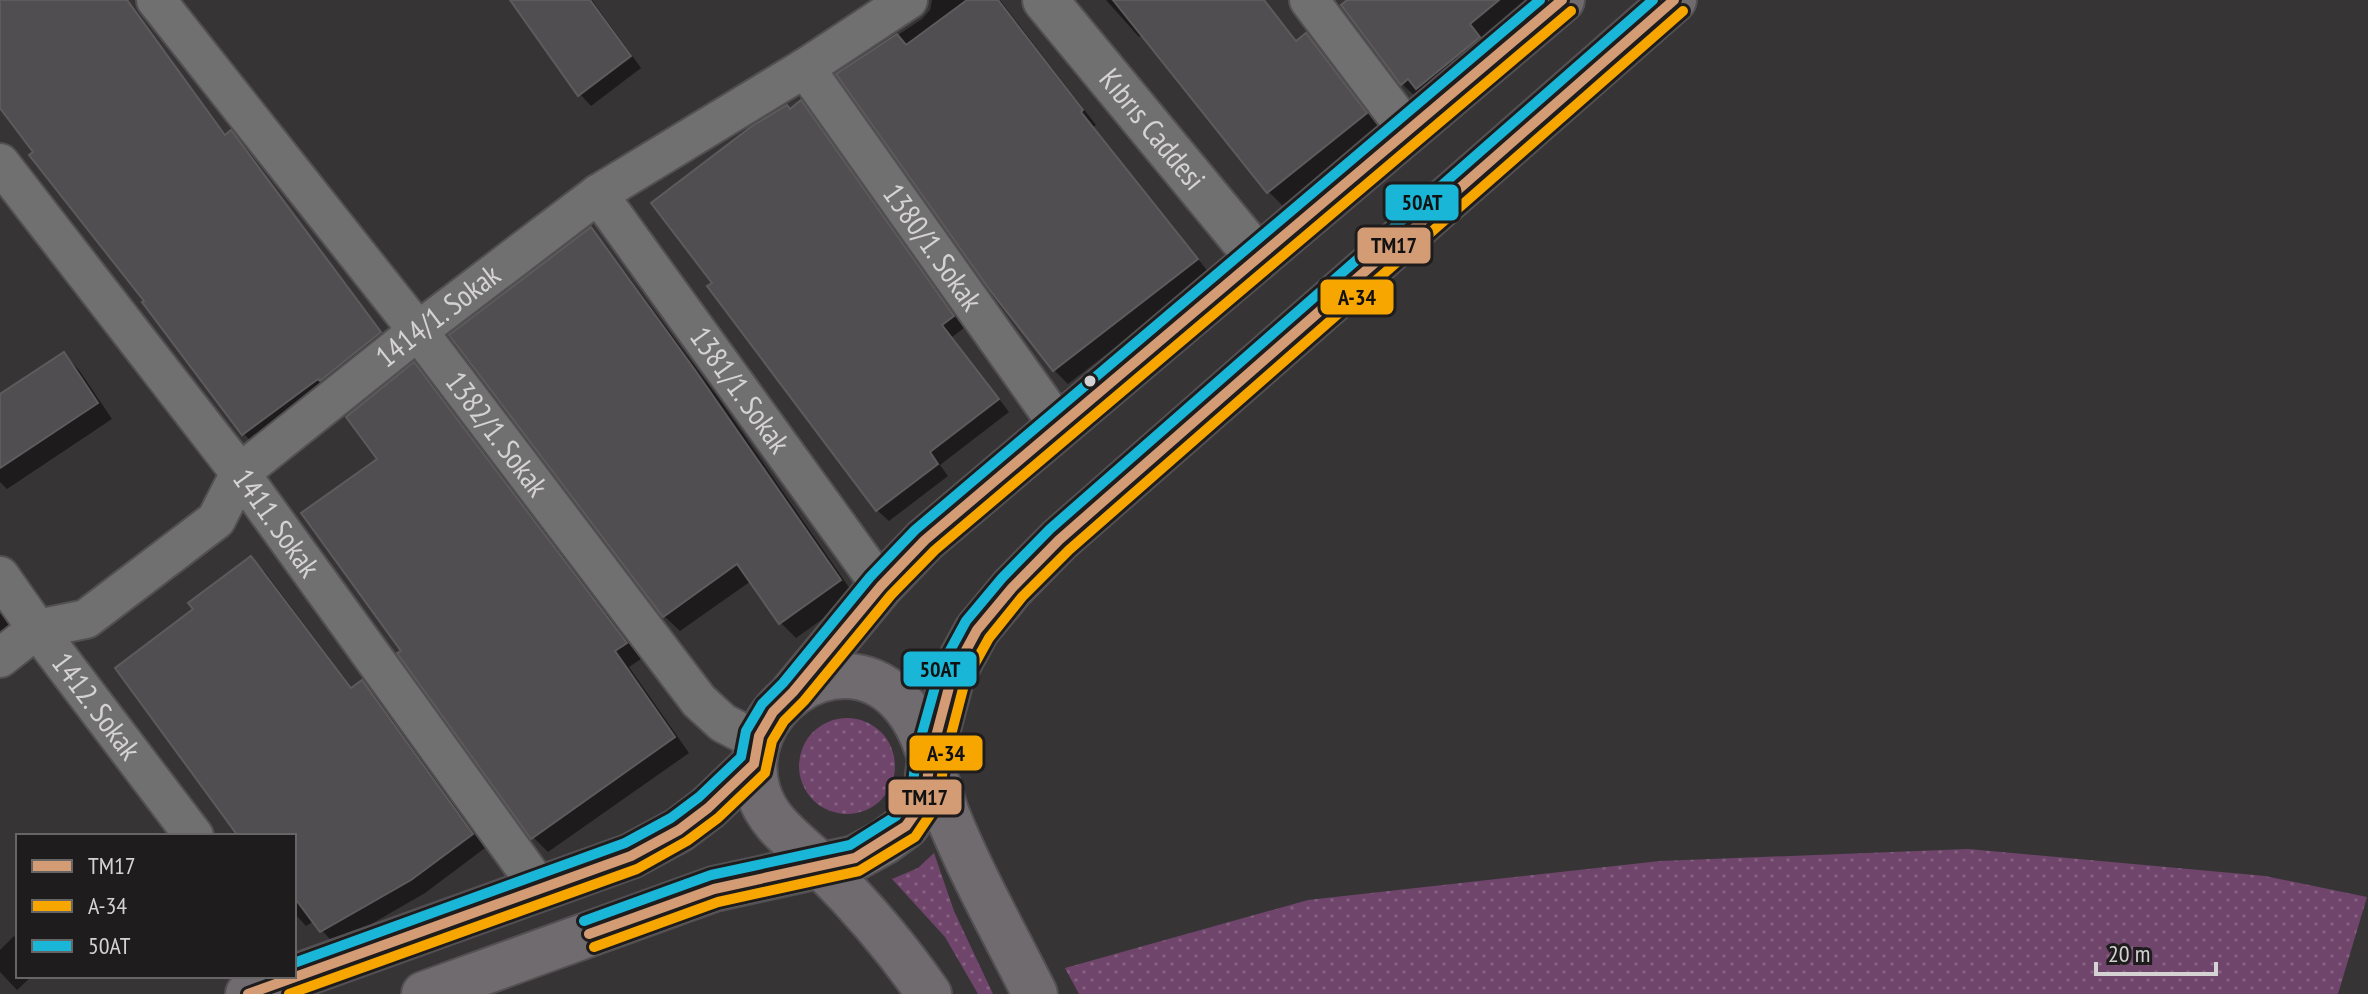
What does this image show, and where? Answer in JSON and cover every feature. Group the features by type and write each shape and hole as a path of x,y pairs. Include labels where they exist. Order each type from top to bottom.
{"main road":[{"name":"Kıbrıs Caddesi","path":"1045,0 1258,258"},
{"path":"297,972 541,890 631,856 679,830 708,808 756,752 773,712 881,586 925,540 1562,0"},
{"path":"424,994 714,889 855,858 906,826 925,799 930,759 952,676 977,630 1012,588 1059,540 1674,0"},
{"path":"793,692 819,680 847,677 877,683 896,697 917,722 947,814 995,918 1035,994"},
{"path":"756,752 757,790 767,814 895,945 929,994"},
{"path":"248,994 284,978"}],"street":[{"name":"1382/1. Sokak","path":"156,0 418,331 699,701 756,752"},
{"name":"1414/1. Sokak","path":"0,658 37,629 86,619 216,520 240,473 418,331 598,194 805,68 862,12 908,0"},
{"path":"1309,0 1408,131"},
{"name":"1380/1. Sokak","path":"805,68 1059,426"},
{"name":"1411. Sokak","path":"0,163 240,473 541,890"},
{"name":"1381/1. Sokak","path":"598,194 881,586"},
{"name":"1412. Sokak","path":"0,576 192,834"}],"shaded area":[{"path":"838,718 856,718 874,726 887,739 895,757 892,785 874,806 856,814 838,814 820,806 807,793 799,775 799,757 807,739 820,726"},
{"path":"1968,849 2265,876 2367,897 2338,994 1079,994 1065,968 1308,900 1660,861"},
{"path":"934,853 954,911 993,994 978,994 945,937 892,879 918,868"}],"building":[{"path":"0,0 127,0 225,135 231,130 381,332 320,381 318,379 242,435 144,301 29,155 33,152 0,108"},
{"path":"510,0 590,0 631,56 578,96"},
{"path":"967,0 998,0 1083,110 1081,112 1198,259 1053,371 989,289 836,74 897,34 906,45"},
{"path":"1113,0 1264,0 1296,41 1306,33 1367,113 1267,193"},
{"path":"1347,0 1499,0 1470,24 1480,37 1416,89 1408,79 1401,85 1341,5"},
{"path":"801,100 954,316 942,325 999,399 930,452 938,464 876,511 707,286 712,283 651,203 752,126 787,105 790,109"},
{"path":"591,227 841,580 779,624 737,564 663,617 449,335"},
{"path":"64,352 98,403 0,468 0,394"},
{"path":"414,362 627,643 615,651 675,737 531,839 301,513 377,459 346,417"},
{"path":"251,556 351,688 362,680 473,834 411,880 320,932 296,900 296,834 237,834 115,668 193,609 188,603"}],"transit line":[{"name":"50AT","path":"296,962 625,843 671,818 699,797 741,757 746,731 762,704 870,577 915,530 1540,0"},
{"name":"TM17","path":"296,977 631,856 679,830 708,808 754,764 759,736 773,712 881,586 925,540 1562,0"},
{"name":"50AT","path":"584,921 711,875 850,845 896,816 912,794 916,755 940,669 966,621 1002,578 1050,529 1653,0"},
{"name":"TM17","path":"589,934 714,889 855,858 906,826 925,799 930,759 952,676 977,630 1012,588 1059,540 1674,0"},
{"name":"A-34","path":"289,994 637,869 687,841 718,818 765,773 772,741 784,721 891,595 935,550 1571,11"},
{"name":"A-34","path":"594,947 718,902 859,871 915,837 938,803 944,762 965,681 989,638 1022,597 1069,550 1683,11"},
{"name":"TM17","path":"248,994 292,978"}]}
